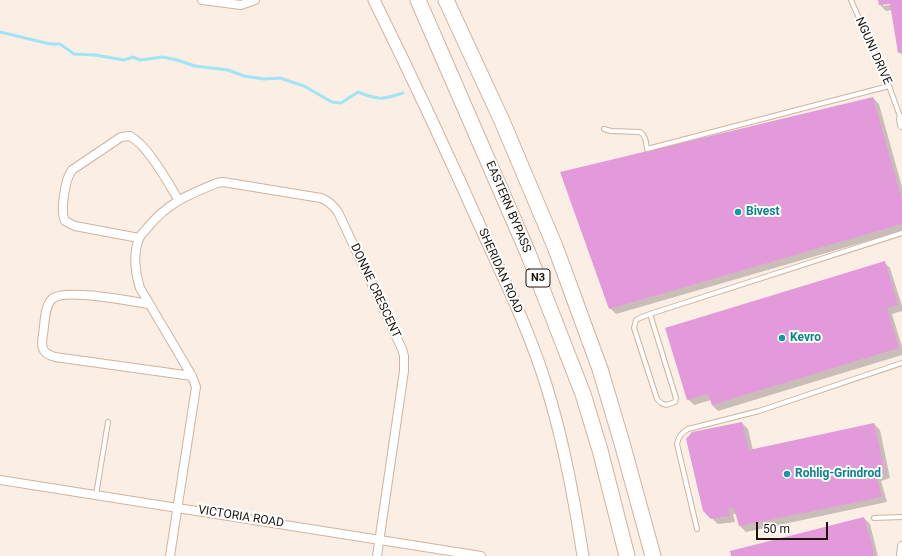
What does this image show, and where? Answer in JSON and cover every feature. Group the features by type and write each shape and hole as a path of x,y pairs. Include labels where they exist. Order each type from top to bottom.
{"highway":[{"name":"N3","path":"446,0 502,121 556,249 600,369 653,556"},
{"name":"EASTERN BYPASS","path":"419,3 528,253 582,394 600,450 627,556"}],"street":[{"path":"202,0 241,5 255,0"},
{"name":"SHERIDAN ROAD","path":"374,0 472,206 534,352 547,387 566,459 584,556"},
{"path":"170,556 195,393 195,382 140,288 136,276 135,265 139,238 75,226 65,222 62,212 68,178 72,170 121,137 130,136 141,144 178,199"},
{"name":"DONNE CRESCENT","path":"139,238 163,211 178,199 223,182 321,198 330,203 338,212 402,349 404,362 404,371 376,556"},
{"path":"148,304 74,294 58,295 53,298 47,308 42,343 43,349 46,353 55,357 192,376"},
{"name":"VICTORIA ROAD","path":"0,480 481,556"},
{"path":"901,556 902,546"}],"lane":[{"name":"NGUNI DRIVE","path":"851,0 889,86 902,121"},
{"path":"604,129 611,131 640,132 645,138 647,149 889,86"},
{"path":"650,314 676,398 675,402 666,406 657,399 634,328 636,320 650,314 902,233"},
{"path":"697,529 677,444 682,433 688,429 760,411 902,363"},
{"path":"96,495 108,422"},
{"path":"874,518 902,517"}],"building":[{"path":"878,0 902,0 902,52 898,53 890,4 879,5"},
{"name":"Bivest","path":"873,97 902,200 902,224 609,309 560,172"},
{"name":"Kevro","path":"885,261 898,305 887,308 899,348 712,405 708,394 687,400 665,328"},
{"name":"Rohlig-Grindrod","path":"742,422 749,450 874,423 885,473 876,475 882,497 739,526 734,508 728,509 730,516 711,519 703,511 686,439 692,432"},
{"path":"864,517 875,556 731,556 730,551"}],"waterway":[{"path":"0,32 50,44 60,44 74,54 95,55 124,60 133,57 140,60 163,57 195,66 228,70 244,76 264,79 280,78 304,86 332,102 341,103 358,92 375,98 385,98 403,93"}],"place":[{"name":"Bivest","path":"738,212"},
{"name":"Kevro","path":"782,338"},
{"name":"Rohlig-Grindrod","path":"787,474"}]}
